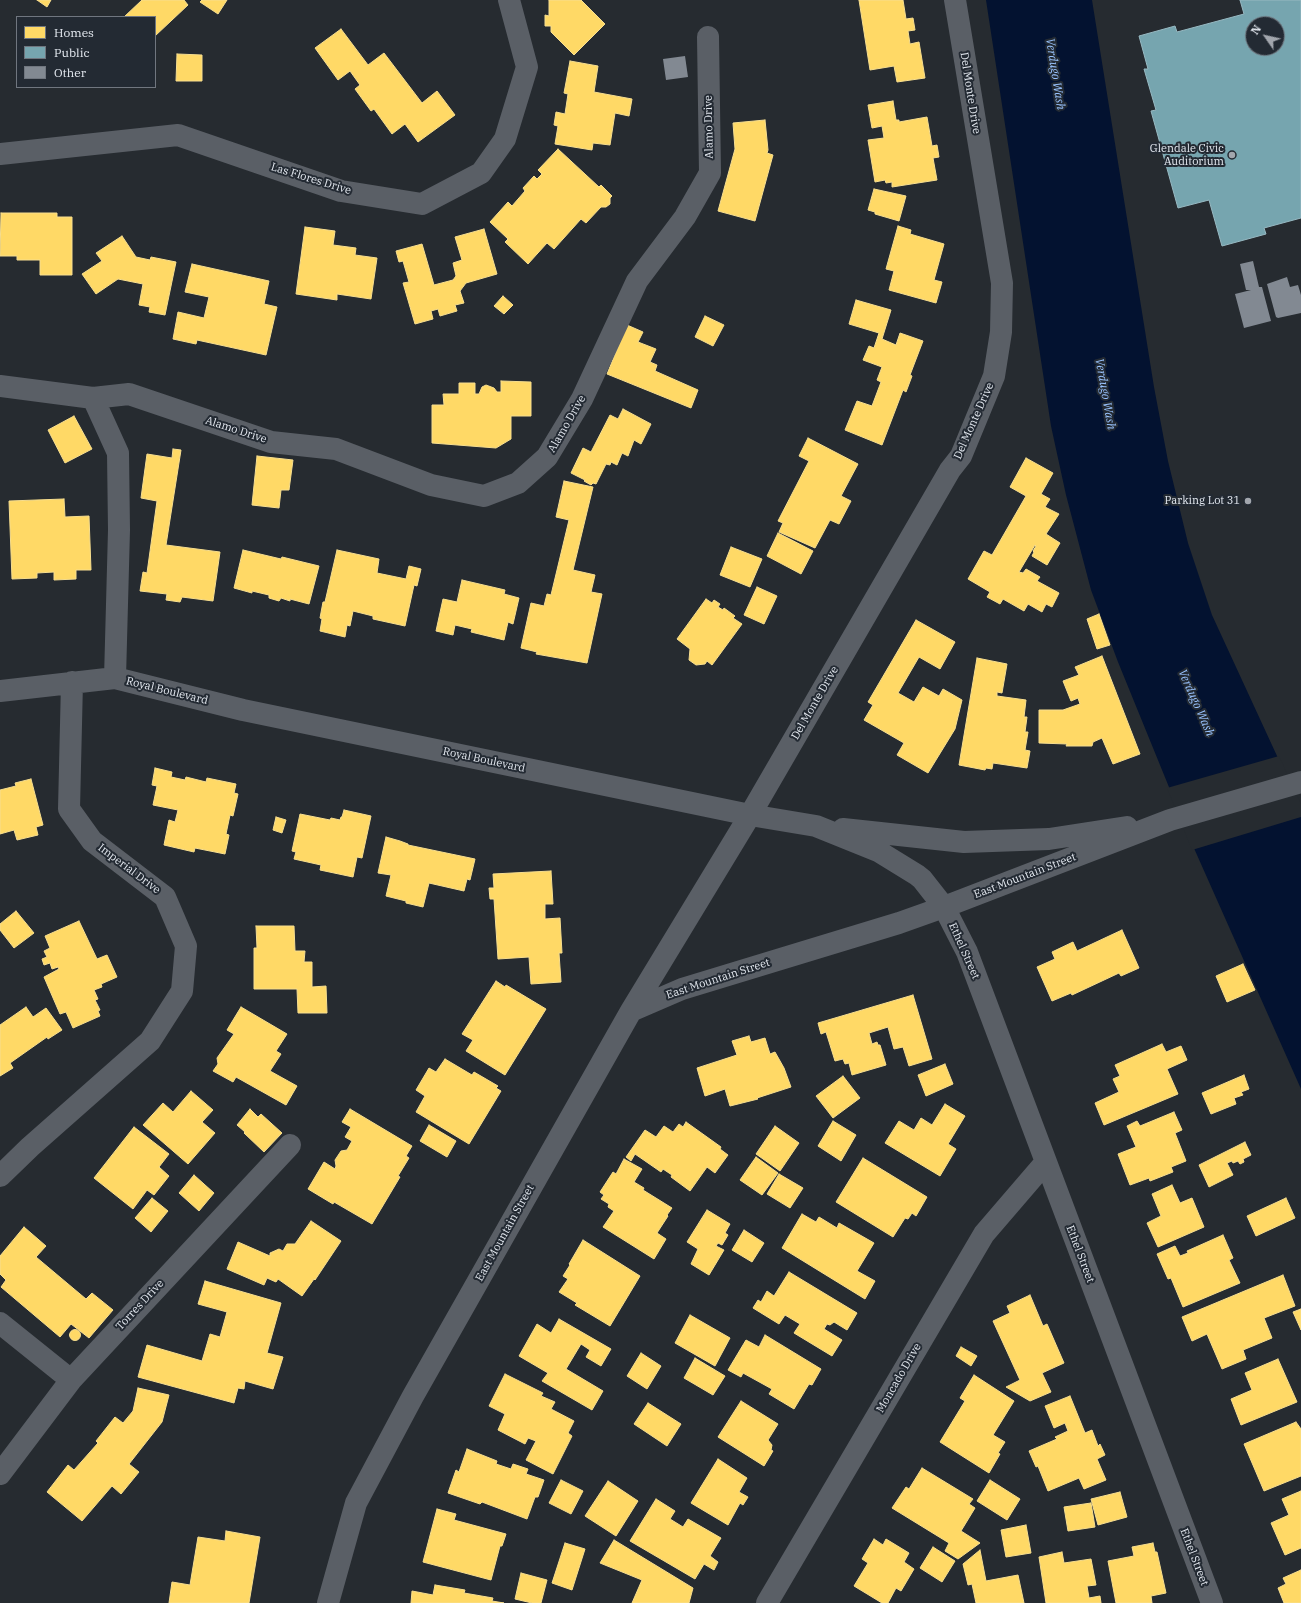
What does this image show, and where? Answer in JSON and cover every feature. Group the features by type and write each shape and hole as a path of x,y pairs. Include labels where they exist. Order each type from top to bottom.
{"street":[{"name":"Las Flores Drive","path":"0,154 178,136 341,191 422,204 481,173 505,139 527,67 509,0"},
{"name":"Del Monte Drive","path":"631,1011 750,815 942,484 961,456 994,376 1001,332 1002,283 955,0"},
{"name":"Alamo Drive","path":"0,386 93,398 129,394 271,442 336,449 431,485 484,496 518,483 547,457 582,400 637,280 685,217 710,173 708,37"},
{"path":"93,398 118,453 119,530 115,678"},
{"name":"Royal Boulevard","path":"0,691 115,678 243,710 750,815 816,826 878,850 922,879 944,907"},
{"name":"Imperial Drive","path":"0,1176 30,1147 150,1041 182,991 186,946 165,897 92,841 69,809 72,682"},
{"name":"East Mountain Street","path":"328,1603 356,1503 420,1382 631,1011 682,989 898,923 944,907 1170,820 1300,782"},
{"path":"816,826 964,842 1049,839 1170,820"},
{"name":"Ethel Street","path":"944,907 967,952 1045,1163 1212,1603"},
{"name":"Torres Drive","path":"0,1474 71,1380 290,1145"},
{"name":"Moncado Drive","path":"767,1603 984,1234 1045,1163"},
{"path":"0,1323 71,1380"}],"water":[{"name":"Verdugo Wash","path":"986,0 1092,0 1154,387 1168,461 1188,543 1212,615 1301,808 1301,1089 1193,846 1118,662 1091,590 1066,495 1051,426"}],"pier":[{"path":"1279,756 1301,804 1301,817 1192,850 1167,788"}],"building: Homes":[{"path":"37,0 51,0 47,7"},
{"path":"142,0 184,0 188,5 156,35 156,16 125,16"},
{"path":"202,0 227,0 218,14 200,2"},
{"path":"549,0 581,0 605,24 574,55 551,32 551,26 545,26 545,15 549,16"},
{"path":"859,0 903,0 906,19 913,18 915,30 908,31 910,44 919,42 925,78 897,82 894,66 870,70"},
{"path":"341,29 368,65 384,53 422,103 437,91 455,115 418,142 405,124 392,134 374,109 371,111 355,89 360,85 350,71 338,80 315,48"},
{"path":"177,54 202,55 202,81 176,81"},
{"path":"570,61 598,66 594,92 632,99 629,116 615,113 610,145 593,143 592,150 555,144 558,126 554,125 556,112 565,114 568,94 564,93"},
{"path":"893,101 896,120 899,120 899,122 927,117 932,146 937,145 939,157 933,158 937,180 892,187 892,182 886,183 885,180 875,182 868,140 884,138 882,126 872,128 868,105"},
{"path":"765,120 767,153 773,155 755,221 718,211 735,149 733,123"},
{"path":"558,149 599,187 601,185 612,196 610,198 610,204 606,207 601,207 586,223 581,219 554,249 547,243 528,264 505,242 508,239 490,222 508,202 512,206 525,191 523,188 534,176 537,179 542,174 538,170"},
{"path":"874,189 906,196 899,221 875,214 875,212 868,210"},
{"path":"1,213 57,213 57,217 72,217 72,275 40,275 40,260 17,260 17,256 0,256"},
{"path":"898,226 911,230 910,234 944,244 934,280 942,282 936,303 889,290 894,271 886,269"},
{"path":"305,227 335,231 333,245 356,248 355,255 377,258 371,299 337,294 337,300 296,294"},
{"path":"484,229 497,274 466,283 460,291 464,303 455,305 457,311 440,316 438,309 431,311 433,319 415,324 403,283 409,282 403,261 399,262 396,251 422,244 434,285 453,280 456,276 453,263 462,260 455,237"},
{"path":"122,236 136,257 150,260 151,257 176,262 165,315 149,312 150,307 139,305 143,284 118,279 96,294 82,274 102,261 96,253"},
{"path":"192,264 269,281 264,304 277,307 266,355 197,340 196,344 173,339 178,312 204,318 209,297 185,292"},
{"path":"503,296 513,305 504,314 494,306"},
{"path":"856,300 891,310 882,339 896,345 900,333 923,341 910,375 912,376 906,392 903,390 882,445 845,430 857,401 872,406 881,382 877,380 882,367 863,360 869,346 874,348 879,333 849,324"},
{"path":"705,316 724,325 713,346 695,337"},
{"path":"627,325 643,332 638,342 656,349 650,362 657,365 655,371 698,390 691,408 607,374"},
{"path":"501,381 531,382 531,416 511,416 511,439 496,448 432,443 432,405 444,405 443,394 459,394 459,383 475,383 475,394 479,394 482,387 486,385 494,388 497,392 501,392"},
{"path":"623,409 651,424 641,444 634,440 628,456 622,453 617,465 611,462 610,465 606,464 596,484 593,483 591,485 584,481 585,480 571,473 583,448 591,452 610,415 618,419"},
{"path":"74,416 92,449 65,463 48,430"},
{"path":"808,438 858,464 841,496 851,501 839,524 830,520 815,548 779,532 783,523 778,521 809,461 799,456"},
{"path":"173,449 181,450 166,545 220,552 213,601 182,597 180,602 166,600 167,594 140,591 143,572 147,573 157,501 141,498 147,454 172,458"},
{"path":"257,456 293,460 289,490 281,490 279,508 252,505"},
{"path":"1026,458 1053,473 1041,494 1050,499 1045,507 1059,514 1046,534 1060,543 1047,565 1032,556 1036,546 1035,545 1019,572 1023,573 1026,569 1040,577 1037,581 1059,593 1052,607 1046,604 1042,612 1028,604 1024,611 1003,599 1000,604 987,597 990,592 968,579 984,551 992,555 1026,496 1010,487"},
{"path":"564,481 593,487 573,570 595,575 591,592 602,594 587,663 536,654 537,652 521,648 531,603 544,606 547,594 551,595 569,520 556,517"},
{"path":"64,499 65,517 89,516 91,570 76,570 76,579 54,580 54,572 37,573 37,578 12,579 9,501"},
{"path":"778,533 813,551 801,574 767,556"},
{"path":"731,547 762,559 750,587 720,575"},
{"path":"243,550 319,566 309,604 281,598 279,601 269,598 269,595 252,591 252,593 234,588"},
{"path":"337,550 379,559 377,573 406,579 409,566 421,569 417,586 414,585 405,626 373,619 373,616 353,611 350,626 347,625 345,637 320,631 322,619 320,618 323,602 325,602"},
{"path":"462,580 505,590 504,594 519,598 513,624 508,622 504,640 471,632 472,629 455,625 453,635 436,631 443,599 457,602"},
{"path":"757,587 777,596 764,624 744,615"},
{"path":"706,599 712,603 714,600 720,604 718,607 723,610 724,608 735,616 733,618 742,624 712,665 707,661 705,664 696,665 689,660 690,649 677,639"},
{"path":"1099,614 1110,645 1097,649 1087,619"},
{"path":"916,620 955,642 940,669 919,657 898,693 914,702 923,687 939,696 943,689 962,700 955,729 928,773 897,755 904,743 864,720 873,705 868,702"},
{"path":"1102,656 1140,754 1113,764 1102,738 1093,742 1092,746 1066,746 1067,744 1039,743 1039,710 1063,710 1080,704 1078,698 1071,701 1063,681 1079,675 1075,667"},
{"path":"977,658 1007,664 1002,693 997,692 997,696 1026,700 1024,717 1027,717 1025,732 1028,732 1025,750 1030,751 1027,768 993,763 992,769 986,768 985,770 959,765"},
{"path":"155,768 172,772 171,777 185,780 186,777 206,782 207,778 236,784 234,793 238,794 233,816 230,815 226,834 229,835 225,854 195,848 194,852 164,845 169,820 175,822 178,810 153,805 157,786 152,785"},
{"path":"31,779 43,825 36,827 38,835 17,840 14,830 0,834 0,790 16,786 15,783"},
{"path":"344,810 371,816 362,858 357,857 353,877 320,870 321,865 294,859 296,852 292,851 300,814 330,820 331,818 340,820"},
{"path":"276,817 286,820 282,833 273,830"},
{"path":"386,837 408,845 475,859 470,880 467,879 464,891 429,883 423,907 386,896 391,875 378,873"},
{"path":"551,871 553,904 545,904 545,919 560,918 562,953 559,953 561,982 531,984 529,957 498,959 494,899 490,899 489,888 494,888 493,874"},
{"path":"16,911 34,933 14,948 0,930 0,924"},
{"path":"79,921 97,959 107,955 117,977 101,984 102,987 94,990 98,999 95,1000 100,1010 98,1011 100,1016 73,1028 66,1012 60,1014 44,977 59,969 58,967 52,969 50,963 44,965 42,959 47,957 44,951 50,948 45,936"},
{"path":"256,926 294,926 295,951 305,951 304,962 312,962 312,987 326,986 327,1013 298,1013 297,989 254,989 254,948 257,948"},
{"path":"1122,930 1139,968 1121,976 1119,973 1072,995 1071,993 1052,1001 1037,967 1055,959 1052,952 1073,942 1077,951"},
{"path":"1243,964 1255,990 1227,1002 1216,976"},
{"path":"496,981 505,987 506,985 546,1009 505,1075 466,1051 473,1040 462,1034"},
{"path":"913,995 932,1059 909,1066 903,1047 894,1049 888,1027 869,1033 872,1044 877,1042 878,1045 880,1045 886,1065 852,1075 849,1063 845,1064 843,1059 835,1061 826,1032 821,1034 818,1023"},
{"path":"26,1007 33,1017 46,1008 62,1030 48,1039 47,1037 10,1063 13,1068 0,1076 0,1025"},
{"path":"241,1007 287,1034 276,1051 281,1054 270,1071 297,1086 286,1105 236,1077 233,1082 213,1071 218,1064 217,1058 234,1034 227,1030"},
{"path":"749,1036 751,1042 765,1038 770,1054 775,1052 784,1068 791,1087 757,1098 758,1099 730,1106 725,1089 705,1096 697,1068 737,1055 732,1041"},
{"path":"1162,1044 1166,1052 1181,1046 1187,1060 1167,1069 1178,1094 1104,1125 1095,1103 1119,1092 1113,1079 1120,1076 1115,1065"},
{"path":"445,1059 472,1075 474,1072 498,1086 496,1088 501,1091 469,1144 416,1112 425,1096 416,1090 429,1068 436,1072"},
{"path":"945,1064 953,1084 926,1096 918,1075"},
{"path":"1244,1075 1249,1089 1241,1092 1243,1095 1234,1098 1236,1104 1211,1114 1202,1093"},
{"path":"843,1076 860,1098 833,1118 816,1096"},
{"path":"191,1091 213,1110 202,1122 215,1133 188,1164 143,1125 163,1103 173,1112"},
{"path":"945,1104 965,1116 948,1144 956,1149 940,1176 885,1143 899,1121 914,1130 921,1118 932,1125"},
{"path":"250,1109 258,1117 261,1114 282,1133 264,1152 237,1125"},
{"path":"350,1109 412,1146 406,1156 409,1158 398,1176 400,1177 372,1224 308,1189 324,1162 335,1169 335,1160 341,1151 347,1150 352,1141 345,1137 351,1127 342,1122"},
{"path":"1174,1112 1182,1130 1175,1133 1186,1161 1171,1167 1173,1172 1150,1181 1149,1178 1130,1185 1118,1154 1136,1147 1127,1126 1137,1121 1140,1126"},
{"path":"833,1121 856,1135 841,1161 818,1146"},
{"path":"686,1122 721,1147 720,1149 728,1155 715,1173 707,1167 690,1191 671,1177 672,1175 663,1169 661,1172 635,1154 631,1161 626,1157 645,1130 656,1137 664,1126 673,1132 679,1124 683,1127"},
{"path":"429,1125 456,1141 447,1157 420,1141"},
{"path":"775,1126 799,1143 780,1171 756,1154"},
{"path":"134,1127 169,1154 159,1167 169,1176 154,1195 147,1190 133,1209 94,1178"},
{"path":"1245,1142 1251,1155 1243,1159 1244,1162 1240,1164 1238,1161 1227,1163 1233,1175 1209,1187 1199,1165"},
{"path":"756,1157 778,1173 762,1195 740,1180"},
{"path":"863,1158 927,1197 916,1216 912,1213 908,1219 905,1218 893,1237 836,1202"},
{"path":"624,1159 642,1169 634,1182 644,1188 643,1190 672,1208 657,1233 666,1239 654,1259 603,1227 614,1211 608,1207 609,1204 601,1199 604,1195 600,1192 613,1172 616,1174"},
{"path":"779,1174 803,1188 790,1208 767,1194"},
{"path":"194,1175 214,1193 199,1211 179,1193"},
{"path":"1172,1185 1180,1203 1192,1198 1204,1227 1158,1247 1147,1223 1161,1216 1152,1194"},
{"path":"152,1198 168,1211 151,1232 135,1218"},
{"path":"1286,1198 1295,1218 1256,1236 1247,1216"},
{"path":"707,1210 730,1224 725,1233 728,1235 722,1245 718,1243 716,1246 724,1250 709,1275 691,1264 698,1249 687,1242"},
{"path":"802,1214 816,1222 819,1217 837,1228 839,1223 874,1243 857,1271 875,1281 865,1299 782,1248"},
{"path":"311,1221 341,1241 315,1280 314,1279 302,1296 278,1279 276,1282 267,1278 264,1285 227,1269 238,1242 270,1256 270,1253 279,1249 283,1251 287,1244 295,1244"},
{"path":"24,1227 46,1246 36,1257 86,1299 92,1293 113,1310 89,1338 71,1324 60,1337 1,1287 6,1280 0,1274 0,1256"},
{"path":"744,1230 764,1243 752,1262 732,1250"},
{"path":"1223,1235 1233,1258 1229,1260 1240,1283 1183,1307 1171,1278 1168,1279 1157,1254 1175,1246 1180,1256 1188,1253 1187,1251"},
{"path":"583,1240 640,1276 610,1326 575,1305 577,1303 559,1292 568,1279 563,1276"},
{"path":"789,1272 857,1313 847,1330 834,1322 830,1325 827,1324 824,1329 842,1340 832,1356 794,1333 800,1324 785,1315 779,1324 753,1308 758,1300 761,1302 767,1291 774,1296"},
{"path":"1283,1275 1295,1306 1264,1318 1272,1338 1243,1350 1246,1359 1222,1369 1207,1334 1192,1341 1182,1317"},
{"path":"205,1281 281,1303 267,1353 283,1357 273,1389 245,1381 244,1389 238,1388 234,1403 138,1377 147,1345 202,1361 210,1334 220,1337 227,1312 198,1304"},
{"path":"1030,1295 1043,1326 1047,1324 1064,1363 1042,1373 1051,1392 1030,1401 1006,1387 1020,1380 993,1321 1010,1313 1007,1306"},
{"path":"1301,1309 1301,1330 1293,1312"},
{"path":"690,1315 730,1338 715,1366 675,1343"},
{"path":"559,1319 611,1349 601,1366 586,1357 590,1350 581,1344 566,1369 603,1391 592,1410 542,1381 548,1373 519,1356 537,1324 551,1333"},
{"path":"73,1330 77,1330 79,1331 79,1339 73,1340 70,1337 70,1333"},
{"path":"765,1335 821,1369 812,1385 809,1384 794,1409 769,1394 772,1389 743,1373 741,1377 728,1370 746,1340 759,1347"},
{"path":"961,1347 977,1356 971,1366 956,1356"},
{"path":"641,1353 661,1366 647,1389 627,1376"},
{"path":"695,1358 725,1376 713,1395 684,1378"},
{"path":"1278,1359 1297,1402 1241,1425 1231,1399 1252,1390 1245,1373"},
{"path":"505,1374 543,1393 541,1396 555,1402 551,1409 574,1421 568,1433 572,1436 553,1474 526,1460 536,1441 528,1438 525,1444 498,1430 505,1414 489,1406"},
{"path":"974,1375 1014,1401 993,1435 1005,1442 989,1473 940,1442 965,1401 960,1398"},
{"path":"138,1388 169,1395 162,1422 129,1464 139,1472 121,1494 112,1486 82,1521 47,1492 68,1465 74,1470 98,1443 96,1441 115,1417 123,1423 133,1411"},
{"path":"1070,1396 1085,1433 1092,1430 1098,1446 1100,1444 1105,1455 1097,1459 1106,1480 1084,1489 1079,1478 1048,1491 1038,1466 1036,1467 1029,1451 1057,1439 1055,1437 1068,1431 1065,1423 1054,1428 1045,1406"},
{"path":"741,1401 778,1424 768,1440 772,1445 771,1450 773,1451 764,1466 718,1437"},
{"path":"648,1403 681,1424 667,1446 634,1424"},
{"path":"1296,1422 1301,1429 1301,1476 1264,1491 1244,1444"},
{"path":"467,1449 497,1461 496,1464 511,1469 513,1464 528,1469 526,1474 544,1480 538,1497 535,1497 527,1519 482,1502 480,1504 448,1493 456,1470 459,1472"},
{"path":"718,1459 747,1478 739,1492 748,1497 743,1505 740,1503 728,1525 691,1503"},
{"path":"922,1468 973,1499 969,1504 975,1508 961,1531 980,1543 958,1559 945,1551 949,1543 892,1508 906,1487 909,1489"},
{"path":"561,1480 583,1491 571,1514 549,1503"},
{"path":"990,1480 1020,1499 1007,1520 977,1501"},
{"path":"608,1481 638,1501 616,1536 585,1516"},
{"path":"1301,1491 1301,1548 1285,1555 1271,1523 1289,1515 1282,1499"},
{"path":"1120,1492 1127,1517 1098,1525 1091,1499"},
{"path":"656,1499 675,1511 670,1519 683,1527 688,1519 721,1538 710,1556 718,1562 714,1570 704,1564 695,1579 630,1541"},
{"path":"1091,1503 1095,1527 1068,1531 1064,1507"},
{"path":"437,1509 456,1514 454,1520 506,1534 502,1546 500,1546 491,1580 423,1562"},
{"path":"1026,1525 1031,1553 1006,1557 1001,1530"},
{"path":"226,1531 260,1537 249,1603 169,1603 172,1582 190,1585 198,1537 225,1541"},
{"path":"874,1539 883,1545 886,1539 909,1553 904,1562 914,1569 901,1591 896,1588 888,1603 882,1603 854,1586 868,1563 862,1559"},
{"path":"614,1540 693,1588 689,1603 632,1603 642,1580 600,1563"},
{"path":"565,1543 585,1549 572,1590 552,1583"},
{"path":"1153,1543 1155,1552 1157,1552 1166,1593 1151,1596 1152,1603 1116,1603 1108,1561 1134,1556 1132,1547"},
{"path":"933,1547 955,1561 942,1582 920,1568"},
{"path":"980,1550 986,1581 1018,1575 1024,1603 976,1603 972,1584 968,1585 963,1564"},
{"path":"1062,1552 1064,1563 1091,1559 1096,1585 1087,1586 1089,1598 1100,1596 1101,1603 1046,1603 1039,1557"},
{"path":"1301,1570 1301,1603 1284,1603 1278,1588 1286,1584 1283,1578"},
{"path":"521,1573 547,1580 541,1603 532,1603 515,1599"},
{"path":"435,1585 465,1590 464,1593 493,1598 492,1601 504,1603 411,1603 412,1591 433,1595"}],"building: Public":[{"name":"Glendale Civic Auditorium","path":"1240,0 1301,0 1301,218 1264,228 1266,234 1222,246 1209,200 1178,208 1151,111 1156,110 1144,69 1148,69 1139,36 1175,26 1177,32 1244,14"}],"building: Other":[{"path":"685,56 688,77 666,80 663,59"},
{"path":"1253,261 1259,287 1262,287 1271,321 1244,328 1235,294 1251,290 1246,290 1240,264"},
{"path":"1287,277 1290,287 1298,285 1301,295 1301,313 1278,318 1276,317 1267,284"}],"place":[{"name":"Glendale Civic Auditorium","path":"1232,155"},
{"name":"Parking Lot 31","path":"1248,501"}]}
